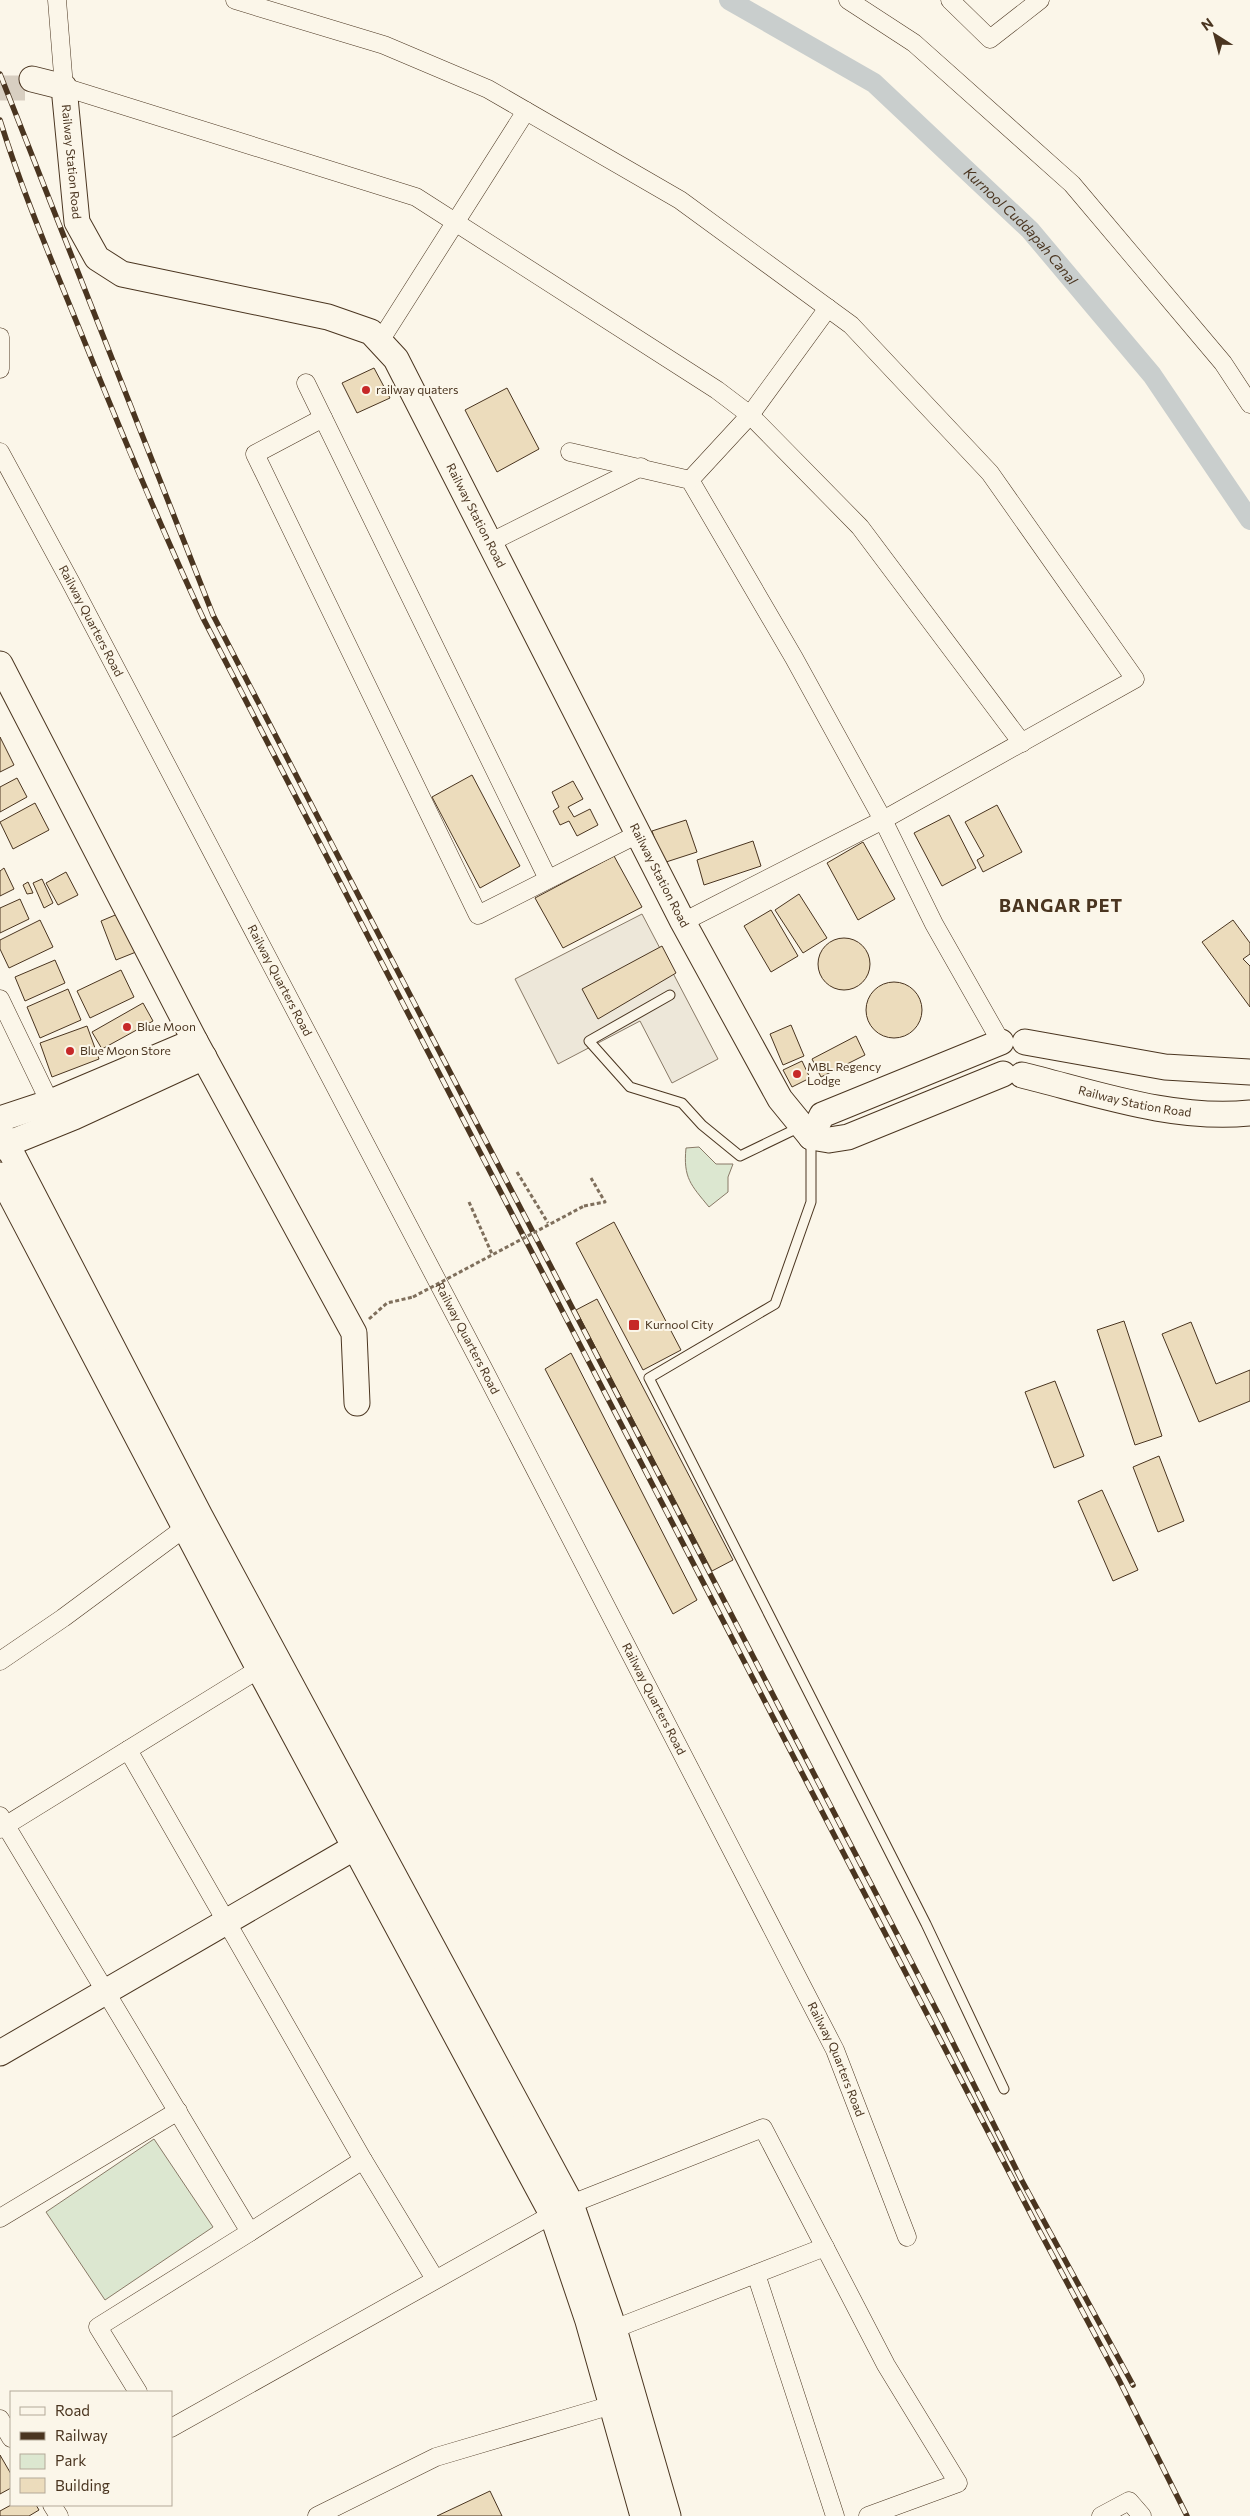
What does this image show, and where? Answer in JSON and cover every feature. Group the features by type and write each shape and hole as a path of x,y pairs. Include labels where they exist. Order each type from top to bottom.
{"street":[{"path":"57,0 45,84 416,197 717,390 750,415 860,527 1022,743"},
{"path":"235,0 384,44 488,89 680,200 851,325 990,474 1135,679 883,820 682,922"},
{"path":"848,0 914,43 1072,184 1223,363 1250,404"},
{"path":"950,0 990,39 1040,0"},
{"name":"Railway Station Road","path":"45,84 77,222 97,258 122,274 328,317 371,332 396,359 682,922 780,1099 807,1131"},
{"path":"380,341 526,111"},
{"path":"690,480 750,415 828,308"},
{"path":"0,337 0,369"},
{"path":"306,383 548,880"},
{"path":"324,418 255,454 478,915 638,834"},
{"name":"Railway Quarters Road","path":"0,452 75,590 484,1370 826,2033 908,2237"},
{"path":"570,452 641,467 690,480 794,658 883,820 934,924 1013,1042 1032,1053 1030,1066 1012,1075 848,1137 829,1140 807,1131 822,1115 1013,1042 1165,1067 1250,1072"},
{"path":"489,543 641,467"},
{"path":"0,664 200,1049 354,1333 357,1403"},
{"path":"0,999 55,1112"},
{"path":"1012,1075 995,1065 994,1052 1013,1042"},
{"path":"200,1049 55,1112 3,1140 193,1521 259,1669 364,1842"},
{"name":"Railway Station Road","path":"1012,1075 1134,1103 1184,1112 1250,1113"},
{"path":"0,1119 55,1112"},
{"path":"0,1176 193,1521 561,2209 614,2329 668,2516"},
{"path":"0,1661 63,1618 193,1521"},
{"path":"250,2232 107,1992 2,1823 128,1750 259,1669"},
{"path":"128,1750 363,2160 435,2279"},
{"path":"0,2053 364,1842"},
{"path":"0,2218 178,2111"},
{"path":"172,2427 561,2209 763,2128 886,2365 958,2482 868,2516"},
{"path":"137,2391 98,2327 363,2160"},
{"path":"561,2209 588,2321 643,2516"},
{"path":"614,2329 825,2247"},
{"path":"756,2274 834,2516"},
{"path":"317,2516 436,2457 612,2404"},
{"path":"0,2419 10,2436"},
{"path":"1101,2516 1129,2501 1142,2516"}],"lane":[{"path":"670,995 589,1041 630,1087 682,1103 702,1125 740,1156 807,1131 811,1202 775,1304 649,1378 926,1924 1004,2089"}],"path":[{"path":"517,1172 548,1223"},
{"path":"387,1302 413,1297 548,1223 584,1206 605,1202 591,1178"},
{"path":"469,1202 492,1254"}],"green space":[{"path":"699,1147 716,1164 733,1164 728,1177 728,1192 709,1207 693,1187 687,1174 686,1148"},
{"path":"154,2139 213,2227 105,2300 46,2212"}],"shaded area":[{"path":"642,914 718,1059 672,1083 640,1021 558,1064 515,979"}],"building":[{"name":"railway quaters","path":"374,368 390,398 357,413 342,383"},
{"path":"507,388 539,449 497,472 465,410"},
{"path":"0,737 14,765 0,772"},
{"path":"472,775 520,866 480,888 432,797"},
{"path":"17,778 27,797 0,812 0,787"},
{"path":"573,781 583,799 568,807 574,817 590,809 598,825 577,836 569,821 560,825 553,811 559,807 552,792"},
{"path":"35,803 49,830 13,849 0,822"},
{"path":"997,805 1022,852 983,872 977,860 984,856 965,822"},
{"path":"949,815 976,868 942,886 914,833"},
{"path":"686,820 697,852 663,863 652,831"},
{"path":"753,841 761,866 704,885 697,860"},
{"path":"863,842 895,899 858,920 827,863"},
{"path":"614,856 642,907 563,948 535,898"},
{"path":"4,868 14,889 0,896 0,871"},
{"path":"66,872 78,895 58,905 46,883"},
{"path":"42,879 53,903 44,908 33,883"},
{"path":"28,882 33,893 27,894 23,885"},
{"path":"799,894 827,938 803,953 775,910"},
{"path":"20,899 29,919 0,933 0,908"},
{"path":"771,910 798,956 771,972 744,926"},
{"path":"120,913 136,952 116,960 101,921"},
{"path":"40,920 53,947 9,968 0,949 0,940"},
{"path":"1233,920 1250,943 1250,954 1243,959 1250,966 1250,1007 1202,942"},
{"path":"844,938 854,940 862,946 868,954 870,964 868,974 862,982 854,988 844,990 834,988 826,982 820,974 818,964 820,954 826,946 834,940"},
{"path":"662,946 676,973 598,1019 582,989"},
{"path":"55,960 65,983 25,1001 15,977"},
{"path":"121,970 134,997 90,1018 77,991"},
{"path":"894,982 905,984 914,990 920,999 922,1010 920,1021 914,1030 905,1036 894,1038 883,1036 874,1030 868,1021 866,1010 868,999 874,990 883,984"},
{"path":"68,989 81,1020 40,1038 27,1007"},
{"path":"143,1003 153,1021 102,1049 92,1032"},
{"path":"791,1025 804,1056 783,1065 770,1034"},
{"name":"Blue Moon Store","path":"87,1026 99,1059 52,1077 40,1043"},
{"path":"856,1036 865,1055 821,1077 812,1059"},
{"name":"MBL Regency Lodge","path":"802,1061 810,1078 792,1087 783,1070"},
{"path":"614,1222 681,1350 643,1370 576,1243"},
{"path":"597,1299 733,1560 712,1571 576,1310"},
{"path":"1124,1321 1162,1436 1135,1445 1097,1330"},
{"path":"1191,1322 1216,1384 1250,1370 1250,1401 1199,1422 1162,1334"},
{"path":"571,1353 697,1600 673,1614 545,1369"},
{"path":"1055,1381 1084,1456 1054,1468 1025,1392"},
{"path":"1159,1456 1184,1521 1158,1532 1133,1467"},
{"path":"1102,1490 1138,1570 1113,1581 1078,1501"},
{"path":"0,2455 10,2472 10,2489 0,2494"},
{"path":"490,2491 502,2516 437,2516"},
{"path":"10,2506 37,2506 39,2510 29,2516 0,2516 0,2511"}],"waterway":[{"name":"Kurnool Cuddapah Canal","path":"729,0 874,83 1030,230 1152,375 1250,520"}],"tunnel":[{"path":"0,88 34,88"}],"railway":[{"path":"0,74 213,615 940,2017 1021,2179 1133,2385"},
{"path":"0,120 27,199 124,439 204,620 1039,2230 1119,2380 1187,2516"}],"place":[{"name":"railway quaters","path":"366,390"},
{"name":"Blue Moon","path":"127,1027"},
{"name":"Blue Moon Store","path":"70,1051"},
{"name":"MBL Regency Lodge","path":"797,1074"},
{"name":"Kurnool City","path":"634,1325"}],"district":[{"name":"BANGAR PET","path":"1061,906"}]}
